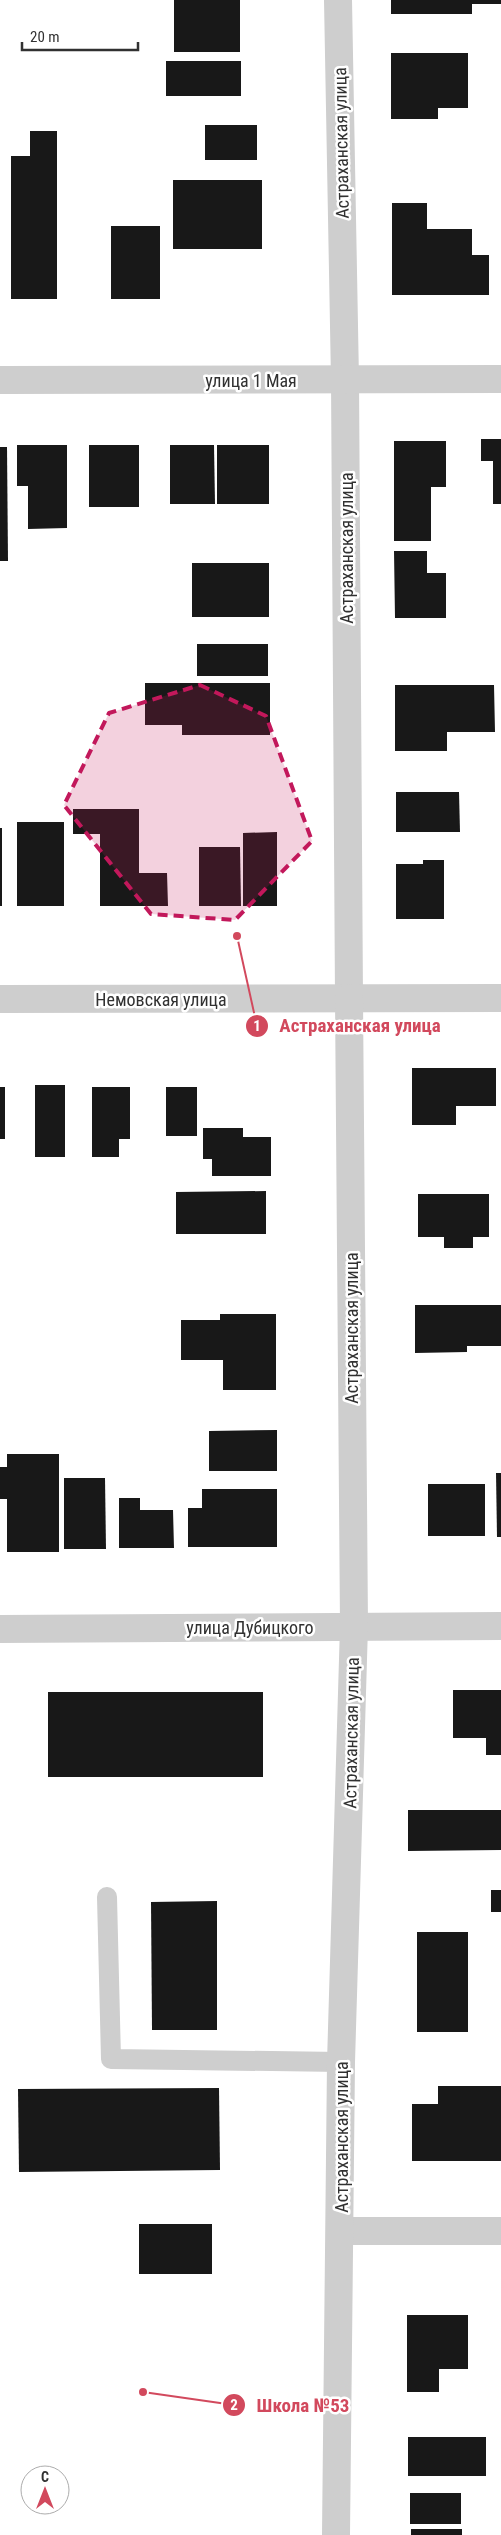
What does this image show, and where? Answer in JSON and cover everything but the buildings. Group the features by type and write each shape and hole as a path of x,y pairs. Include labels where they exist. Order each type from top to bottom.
{"street":[{"name":"Астраханская улица","path":"336,2535 341,2062 354,1626 345,380 338,0"},
{"name":"улица 1 Мая","path":"0,380 501,379"},
{"name":"Немовская улица","path":"0,1000 501,998"},
{"name":"улица Дубицкого","path":"0,1629 501,1626"},
{"path":"340,2231 501,2231"}],"lane":[{"path":"107,1897 111,2059 341,2062"}],"highlighted area":[{"path":"200,685 266,716 312,841 235,920 151,914 64,805 109,713"}],"place":[{"name":"Астраханская улица","path":"237,936"},
{"name":"Школа №53","path":"143,2392"}]}
